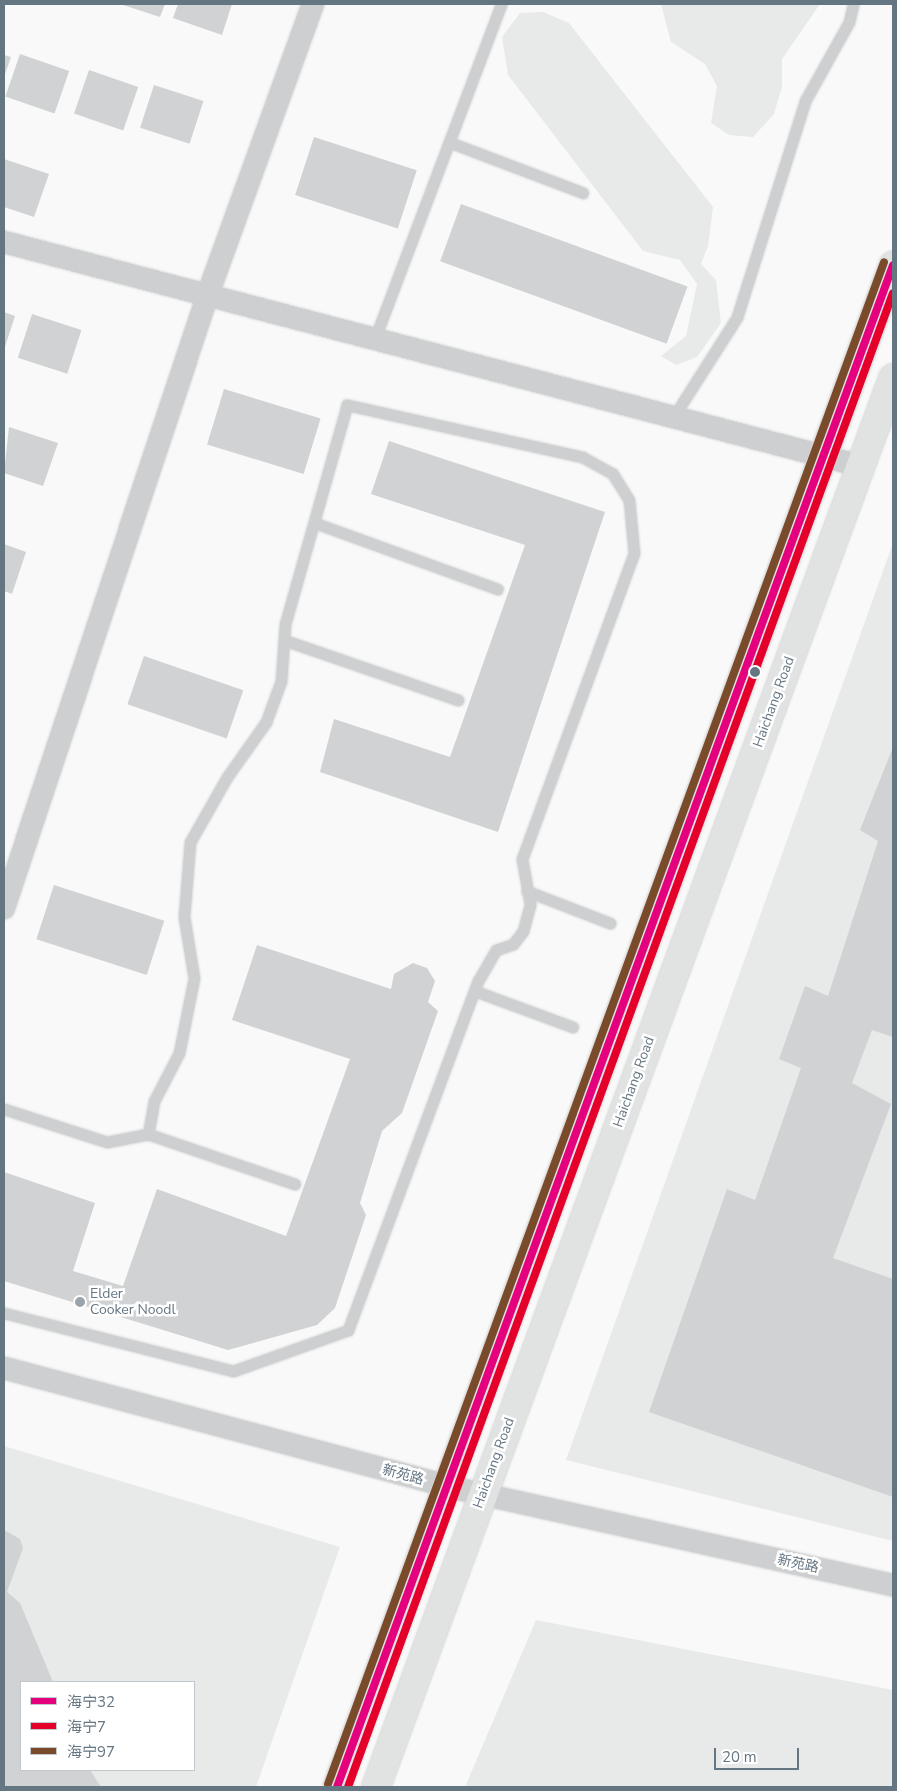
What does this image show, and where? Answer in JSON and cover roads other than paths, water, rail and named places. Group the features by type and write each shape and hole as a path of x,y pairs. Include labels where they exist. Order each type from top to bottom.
{"main road":[{"path":"338,1787 450,1487 893,265"},
{"name":"Haichang Road","path":"376,1787 893,378"}],"street":[{"path":"4,908 208,294 313,4"},
{"path":"4,242 861,466"},
{"name":"新苑路","path":"4,1368 482,1495 893,1585"}],"lane":[{"path":"375,338 501,4"},
{"path":"674,416 737,317 805,100 849,22 853,4"},
{"path":"449,142 583,193"},
{"path":"4,1313 233,1371 348,1330 475,991 496,950 513,944 523,931 530,904 522,859 634,553 629,500 613,474 582,456 347,405 284,640 281,681 266,722 227,777 190,842 184,917 194,978 179,1052 154,1102 148,1134"},
{"path":"314,523 498,589"},
{"path":"284,640 458,700"},
{"path":"527,891 610,923"},
{"path":"475,991 573,1027"},
{"path":"4,1109 107,1142 148,1134 295,1184"}],"place":[{"name":"Elder Cooker Noodl","path":"80,1302"}]}
